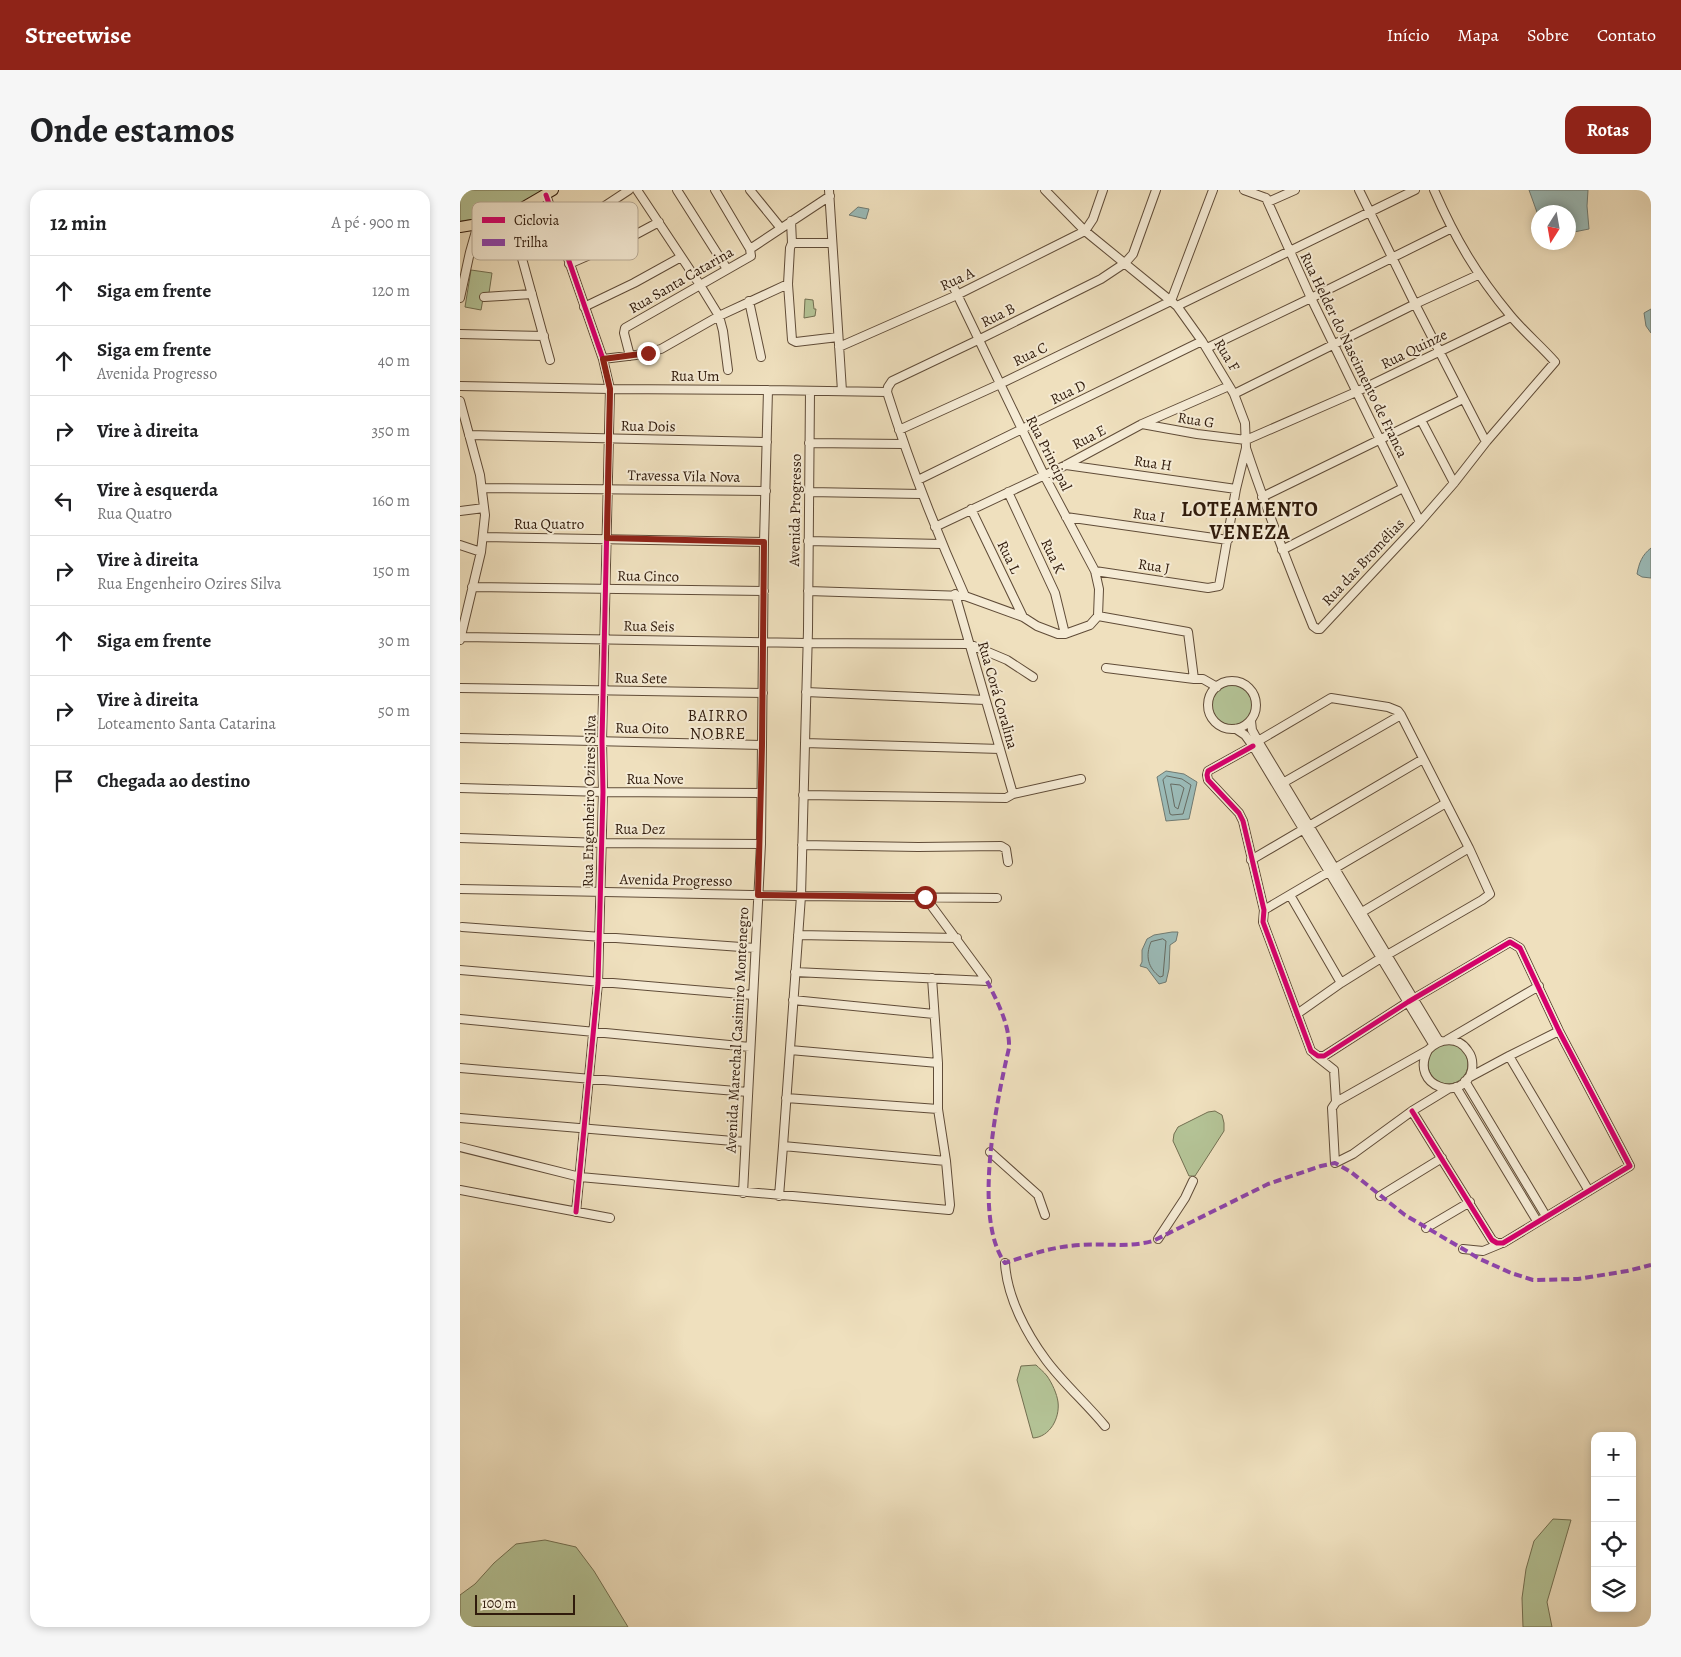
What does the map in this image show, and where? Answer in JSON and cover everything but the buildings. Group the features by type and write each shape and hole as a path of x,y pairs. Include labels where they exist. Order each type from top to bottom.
{"main road":[{"path":"532,202 549,192"}],"street":[{"path":"611,202 629,190"},
{"path":"638,190 719,316 728,370"},
{"path":"677,190 728,269"},
{"path":"714,190 750,253"},
{"name":"Rua F","path":"1045,190 1085,231 1174,303 1205,344 1234,394 1245,423 1246,444 1236,489 1220,583 1216,588 1208,588"},
{"path":"1085,231 1093,219 1103,190"},
{"path":"1125,263 1133,254 1156,190"},
{"path":"1174,303 1213,190"},
{"path":"1244,190 1267,200 1295,190"},
{"path":"1267,200 1269,190"},
{"path":"1360,190 1392,258 1486,442"},
{"name":"Rua C","path":"899,430 1289,251 1415,190"},
{"path":"1434,190 1450,228 1478,275 1511,317"},
{"path":"751,191 780,227"},
{"path":"830,193 842,391 887,392 903,444 941,544 965,596"},
{"name":"Rua Santa Catarina","path":"630,356 624,334 625,328 728,269 780,227 830,193"},
{"name":"Rua Helder do Nascimento de Franca","path":"1267,200 1311,298 1420,522"},
{"path":"791,221 792,243 790,248 788,284 793,341 838,338"},
{"path":"638,233 659,222"},
{"name":"Rua D","path":"918,480 1205,344 1311,298 1450,228"},
{"name":"Rua A","path":"839,347 1085,231"},
{"path":"792,243 832,243"},
{"path":"460,298 472,245"},
{"path":"584,307 634,283 681,257"},
{"path":"523,260 550,360"},
{"name":"Rua Engenheiro Ozires Silva","path":"568,260 603,359 610,389 598,983 576,1212"},
{"path":"569,264 578,260"},
{"name":"Rua B","path":"887,392 892,381 1101,278 1125,263"},
{"path":"1234,394 1415,304 1478,275"},
{"path":"603,359 648,353 660,349 719,316 788,284"},
{"name":"Rua Principal","path":"956,291 1044,475 1095,571 1099,589 1098,616"},
{"path":"484,297 532,294"},
{"path":"749,301 761,357"},
{"name":"Rua Quinze","path":"1246,444 1511,317"},
{"name":"Rua das Bromélias","path":"1246,444 1262,497 1282,550 1313,626 1317,629 1320,628 1420,522 1555,362 1511,317"},
{"path":"460,334 544,336"},
{"name":"Rua Um","path":"460,386 842,391"},
{"name":"Rua E","path":"935,528 971,509 1066,465 1142,424 1229,386"},
{"name":"Avenida Marechal Casimiro Montenegro","path":"743,1193 761,844 764,542 768,390"},
{"name":"Avenida Progresso","path":"779,1196 798,935 802,845 808,643 810,390"},
{"path":"1262,497 1463,399"},
{"path":"460,401 482,488 484,508 481,552 460,639"},
{"path":"1422,420 1454,483"},
{"name":"Rua G","path":"1142,424 1246,444"},
{"name":"Rua Dois","path":"469,435 767,442"},
{"path":"809,443 903,444"},
{"name":"Rua H","path":"1066,465 1236,489"},
{"name":"Travessa Vila Nova","path":"482,488 766,490"},
{"path":"1282,550 1403,488"},
{"path":"809,492 922,494"},
{"name":"Rua K","path":"1008,492 1055,593 1065,634"},
{"path":"460,510 484,508"},
{"name":"Rua L","path":"971,509 1023,617"},
{"name":"Rua I","path":"1066,517 1228,540"},
{"name":"Rua Quatro","path":"483,538 607,538 764,542"},
{"path":"808,541 941,544"},
{"path":"460,545 481,552"},
{"name":"Rua J","path":"1095,571 1208,588"},
{"name":"Rua Cinco","path":"472,587 764,591"},
{"path":"808,591 955,594 1023,617 1037,626 1058,634 1065,634 1090,625 1098,616 1188,632 1194,679"},
{"name":"Rua Corá Coralina","path":"955,594 984,700 1000,750 1010,796"},
{"path":"460,605 469,602"},
{"name":"Rua Seis","path":"460,639 969,644"},
{"path":"969,644 1006,660 1033,676"},
{"path":"1106,668 1203,679 1217,687"},
{"path":"1228,682 1236,682 1250,690 1255,697 1256,706 1255,714 1250,721 1236,729 1228,729 1214,721 1208,705 1210,697 1217,687 1228,682"},
{"name":"Rua Sete","path":"460,688 763,693"},
{"path":"806,692 984,700"},
{"path":"1297,1014 1340,983 1490,894 1446,802 1398,711 1388,707 1332,698 1208,771 1207,775 1208,780 1239,813 1243,821 1264,910 1263,922 1297,1014 1311,1051 1334,1070 1336,1102"},
{"path":"1280,784 1400,715"},
{"path":"1250,721 1255,744"},
{"path":"1236,729 1255,744 1437,1044"},
{"name":"Rua Oito","path":"460,738 762,745"},
{"path":"805,743 1000,750"},
{"path":"1251,860 1423,759"},
{"path":"803,795 1010,796 1080,779"},
{"name":"Rua Nove","path":"460,788 603,792 761,793"},
{"path":"1264,910 1446,802"},
{"name":"Rua Dez","path":"460,838 601,843 761,844"},
{"path":"802,845 1001,846 1006,849 1008,862"},
{"path":"1358,914 1469,848"},
{"name":"Avenida Progresso","path":"460,889 997,898"},
{"path":"1290,895 1340,983"},
{"path":"795,972 987,980 925,897"},
{"path":"462,927 755,948"},
{"path":"798,935 957,938"},
{"path":"1314,1054 1324,1056 1510,942 1520,948 1559,1031 1630,1166 1500,1244 1482,1251 1463,1249"},
{"path":"460,970 753,995"},
{"path":"460,1147 580,1177 949,1210 946,1161 938,1109 938,1063 932,978"},
{"path":"1539,986 1336,1102 1332,1108 1334,1163 1353,1154 1412,1111 1509,1056 1559,1031"},
{"path":"793,1000 934,1014"},
{"path":"460,1020 750,1047"},
{"path":"1452,1088 1440,1088 1428,1079 1423,1064 1424,1056 1437,1044 1462,1044 1471,1056 1472,1064 1466,1080"},
{"path":"790,1050 938,1063"},
{"path":"1509,1056 1589,1192"},
{"path":"460,1068 748,1092"},
{"path":"1466,1080 1546,1216"},
{"path":"1452,1088 1537,1221"},
{"path":"786,1098 938,1109"},
{"path":"1412,1111 1492,1240 1500,1244"},
{"path":"460,1118 584,1130 745,1142"},
{"path":"783,1146 946,1161"},
{"path":"990,1152 1038,1195 1045,1215"},
{"path":"1380,1196 1442,1158"},
{"path":"1158,1239 1185,1198 1193,1181"},
{"path":"460,1190 610,1218"},
{"path":"1426,1228 1470,1202"},
{"path":"1005,1263 1010,1290 1030,1335 1046,1361 1105,1426"}],"green space":[{"path":"460,190 544,190 525,202 472,202 472,219 460,221"},
{"path":"471,270 492,273 489,293 484,293 481,310 465,307"},
{"path":"805,299 813,300 814,309 816,309 815,316 804,318"},
{"path":"1236,685 1243,688 1249,694 1252,705 1251,713 1243,722 1236,725 1228,725 1221,722 1213,713 1212,701 1215,694 1224,686"},
{"path":"1448,1044 1462,1050 1468,1064 1462,1078 1448,1084 1434,1078 1428,1064 1434,1050"},
{"path":"1215,1111 1222,1115 1224,1131 1195,1176 1189,1176 1173,1141 1174,1134 1178,1127 1208,1112"},
{"path":"1036,1365 1046,1375 1052,1385 1058,1408 1053,1426 1039,1437 1033,1438 1017,1380 1021,1366"},
{"path":"1553,1519 1571,1520 1547,1602 1552,1627 1523,1627 1522,1598 1526,1569 1534,1541"},
{"path":"545,1540 576,1547 594,1571 628,1627 460,1627 460,1595 475,1584 494,1563 516,1544"}],"water":[{"path":"1529,190 1588,190 1589,229 1576,232 1576,205 1534,205"},
{"path":"858,207 869,209 866,219 849,215"},
{"path":"1651,309 1651,333 1646,326 1644,313"},
{"path":"1651,548 1651,578 1642,577 1637,574 1639,566 1643,556"},
{"path":"1166,771 1184,774 1197,782 1189,819 1166,821 1157,777"},
{"path":"1178,932 1176,941 1170,945 1169,969 1166,982 1159,984 1147,968 1140,966 1142,950 1147,939 1154,935"}],"marked path":[{"path":"987,981 1002,1013 1009,1039 1009,1048 994,1127 989,1189 990,1218 995,1243 1005,1263 1060,1247 1134,1244 1153,1241 1268,1184 1335,1163 1351,1172 1405,1215 1480,1259 1511,1273 1533,1280 1578,1279 1651,1265"}],"cycle path":[{"path":"546,195 548,202"},
{"path":"569,260 603,359 610,389 598,983 576,1212"},
{"path":"1253,746 1208,771 1207,775 1208,780 1239,813 1243,821 1264,910 1263,922 1311,1051 1318,1056 1324,1056 1408,1002 1510,942 1520,948 1559,1031 1630,1166 1503,1243 1497,1243 1492,1240 1412,1111"}],"district":[{"name":"LOTEAMENTO VENEZA","path":"1250,520"},
{"name":"BAIRRO NOBRE","path":"718,725"}],"route":[{"path":"648,353 603,359 610,389 607,538 764,542 761,844 758,895 925,897"}]}
